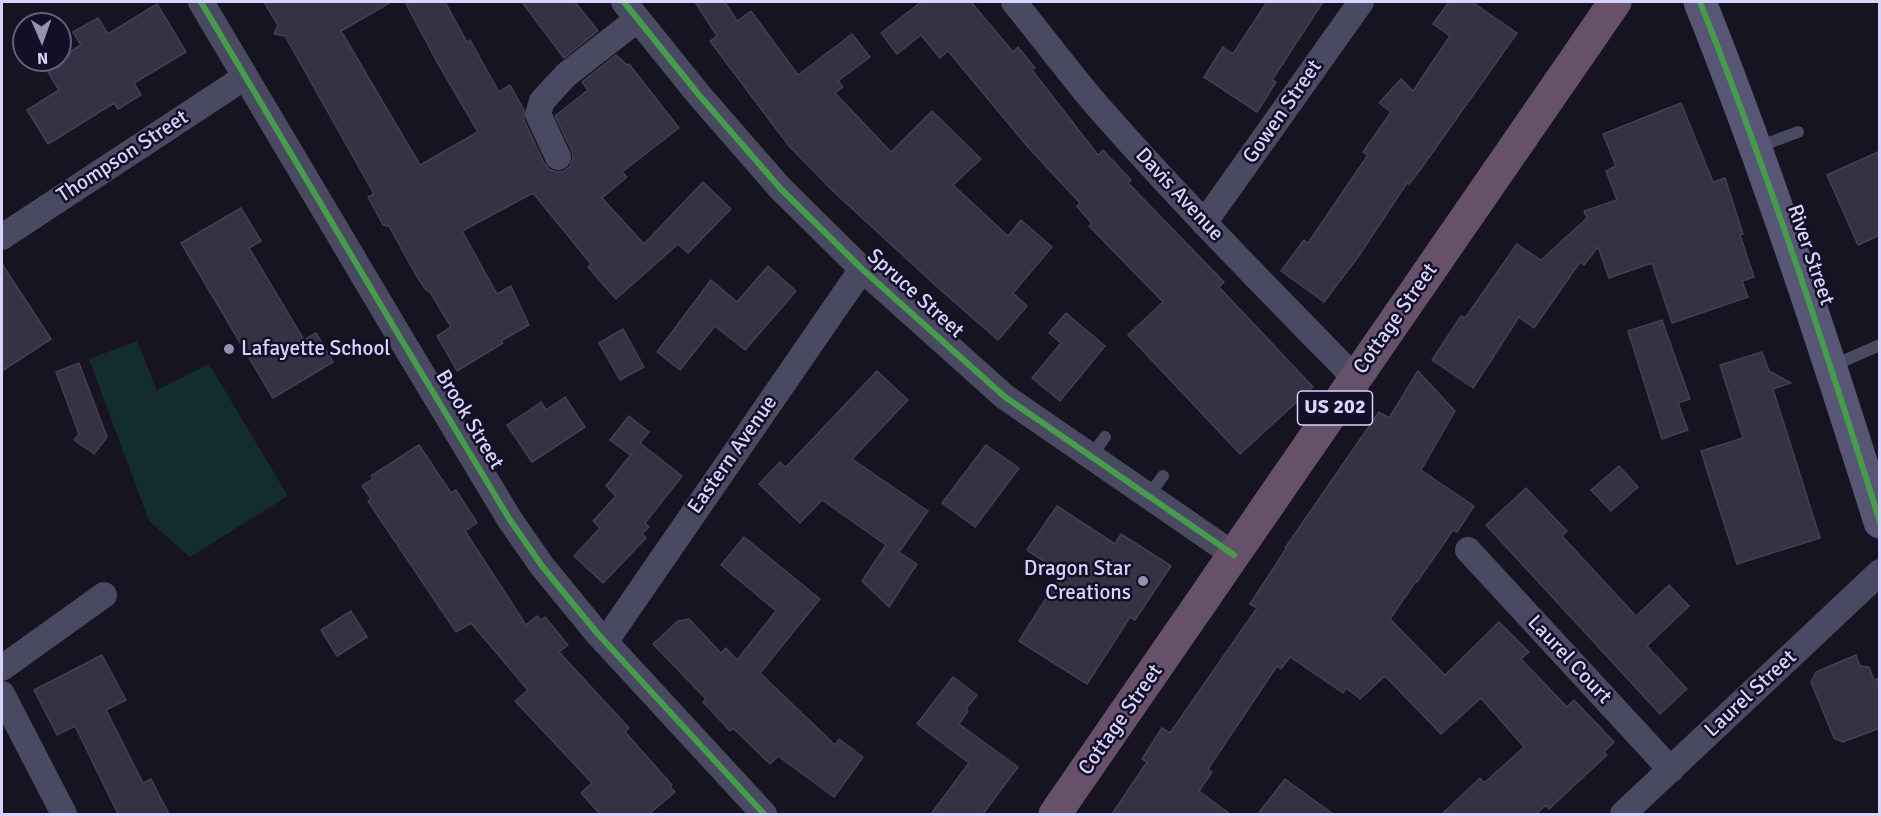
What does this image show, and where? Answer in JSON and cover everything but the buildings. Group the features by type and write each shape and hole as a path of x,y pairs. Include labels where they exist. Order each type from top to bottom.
{"highway":[{"name":"Cottage Street","path":"1056,814 1615,2"}],"street":[{"name":"Brook Street","path":"201,2 510,520 554,583 605,642 764,814"},
{"name":"Davis Avenue","path":"1014,2 1093,101 1204,223 1355,378"},
{"name":"Gowen Street","path":"1204,223 1361,2"},
{"name":"River Street","path":"1700,2 1757,148 1831,367 1865,457 1880,522"},
{"path":"558,157 538,114 542,101 631,10"},
{"name":"Spruce Street","path":"631,10 699,95 780,188 862,269 1005,397 1098,446 1156,486 1234,555"},
{"name":"Thompson Street","path":"2,237 244,77"},
{"name":"Eastern Avenue","path":"605,642 862,269"},
{"name":"Laurel Court","path":"1468,550 1671,770"},
{"name":"Laurel Street","path":"1623,814 1880,572"},
{"path":"2,668 104,595"},
{"path":"2,694 64,814"}],"lane":[{"path":"1757,148 1798,132"},
{"path":"1831,367 1880,345"}],"green space":[{"path":"137,341 157,390 209,364 288,496 190,557 149,521 89,359"}],"cycle path":[{"path":"201,2 510,520 542,566 597,633 764,814"},
{"path":"624,2 699,95 780,188 862,269 1005,397 1234,555"},
{"path":"1700,2 1795,260 1880,522"}],"place":[{"name":"Lafayette School","path":"229,349"},
{"name":"Dragon Star Creations","path":"1143,581"}]}
